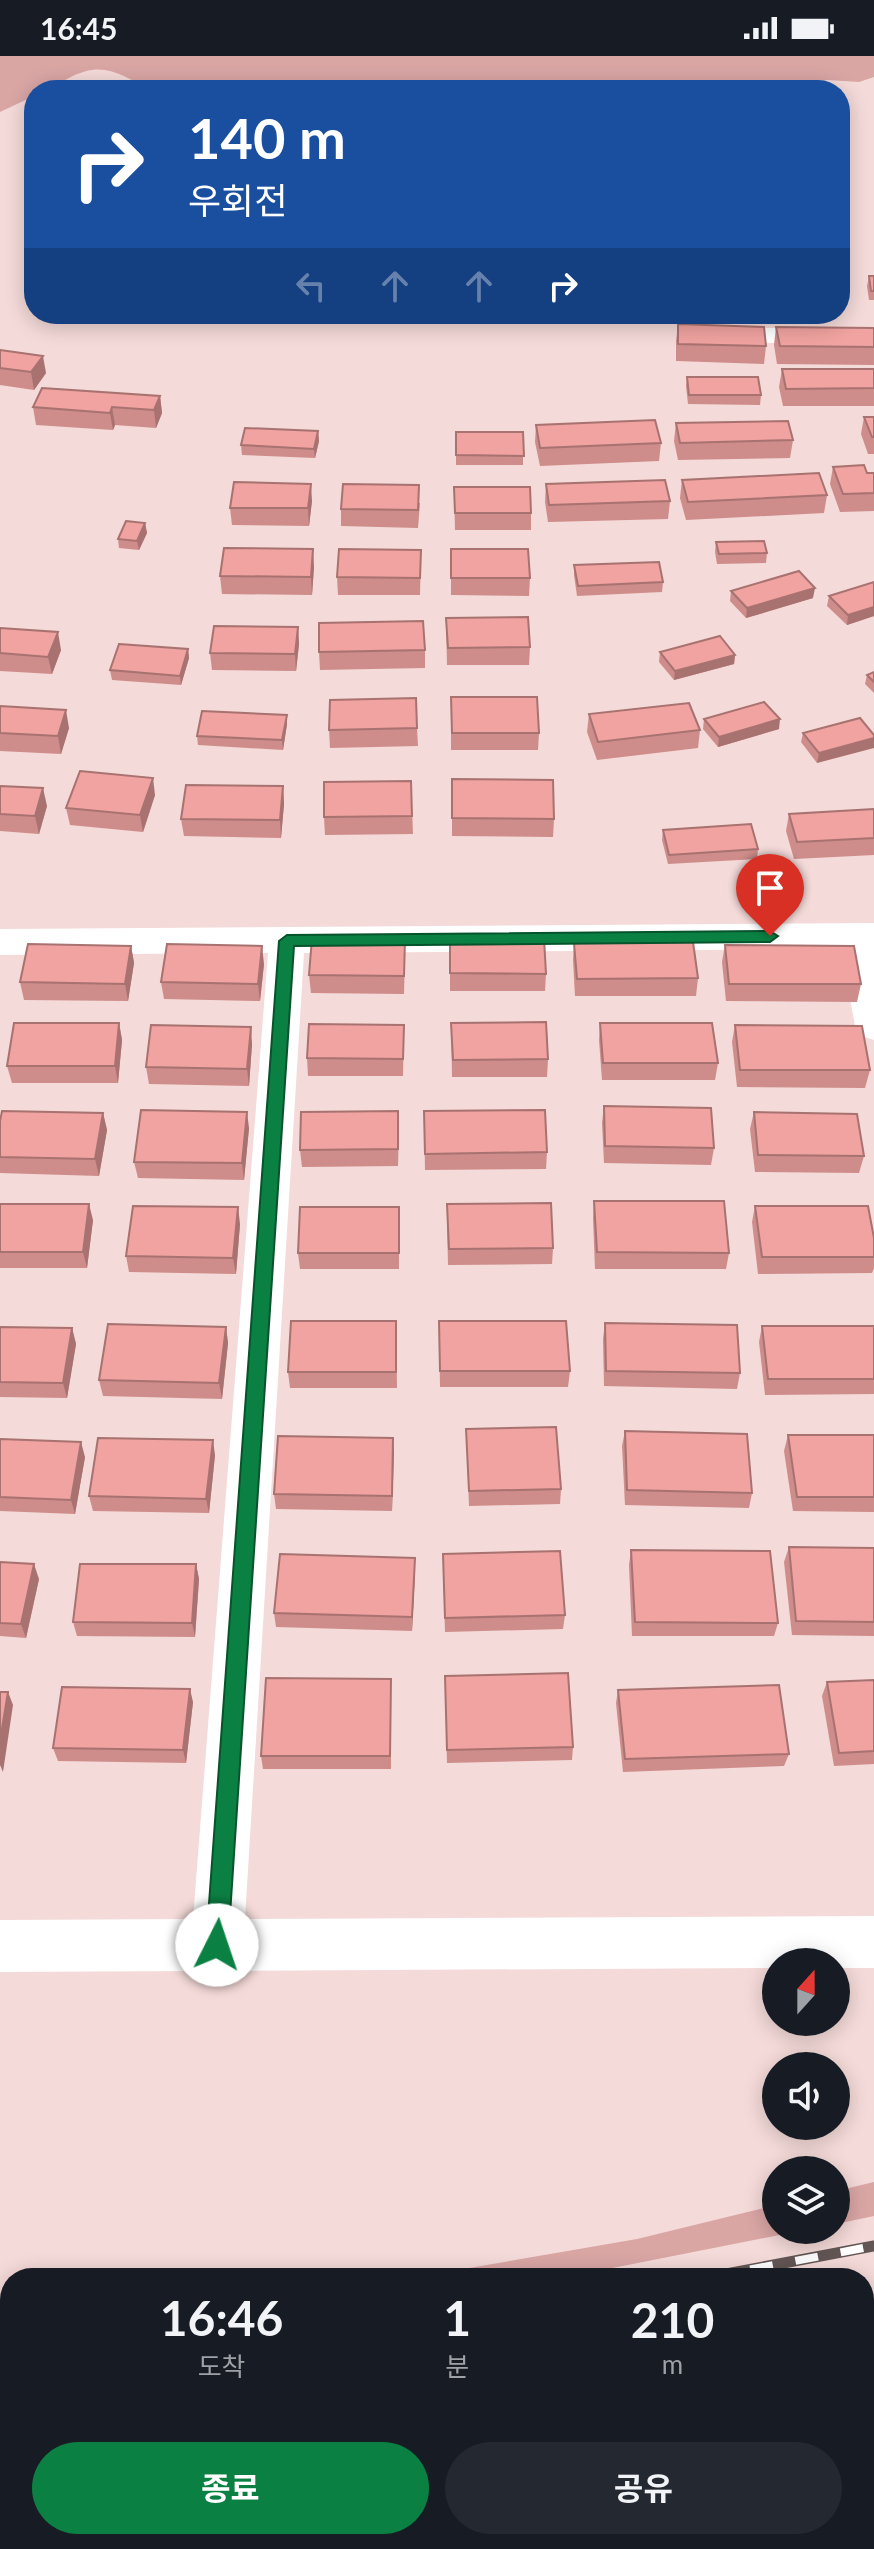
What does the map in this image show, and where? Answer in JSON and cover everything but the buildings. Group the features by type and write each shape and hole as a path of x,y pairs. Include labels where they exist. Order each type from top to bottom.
{"street":[{"path":"720,336 874,336"},
{"path":"0,942 865,936 874,1026"},
{"path":"217,1945 287,941"},
{"path":"0,1946 874,1942"}],"shaded area":[{"path":"0,56 874,56 874,77 859,82 131,80 111,71 92,70 66,80 24,80 24,101 0,112"},
{"path":"874,2182 874,2216 850,2221 850,2188"},
{"path":"762,2208 762,2238 613,2268 469,2268 637,2239"}],"railway":[{"path":"758,2268 874,2246"}],"route":[{"path":"217,1945 287,941 770,936"}]}
